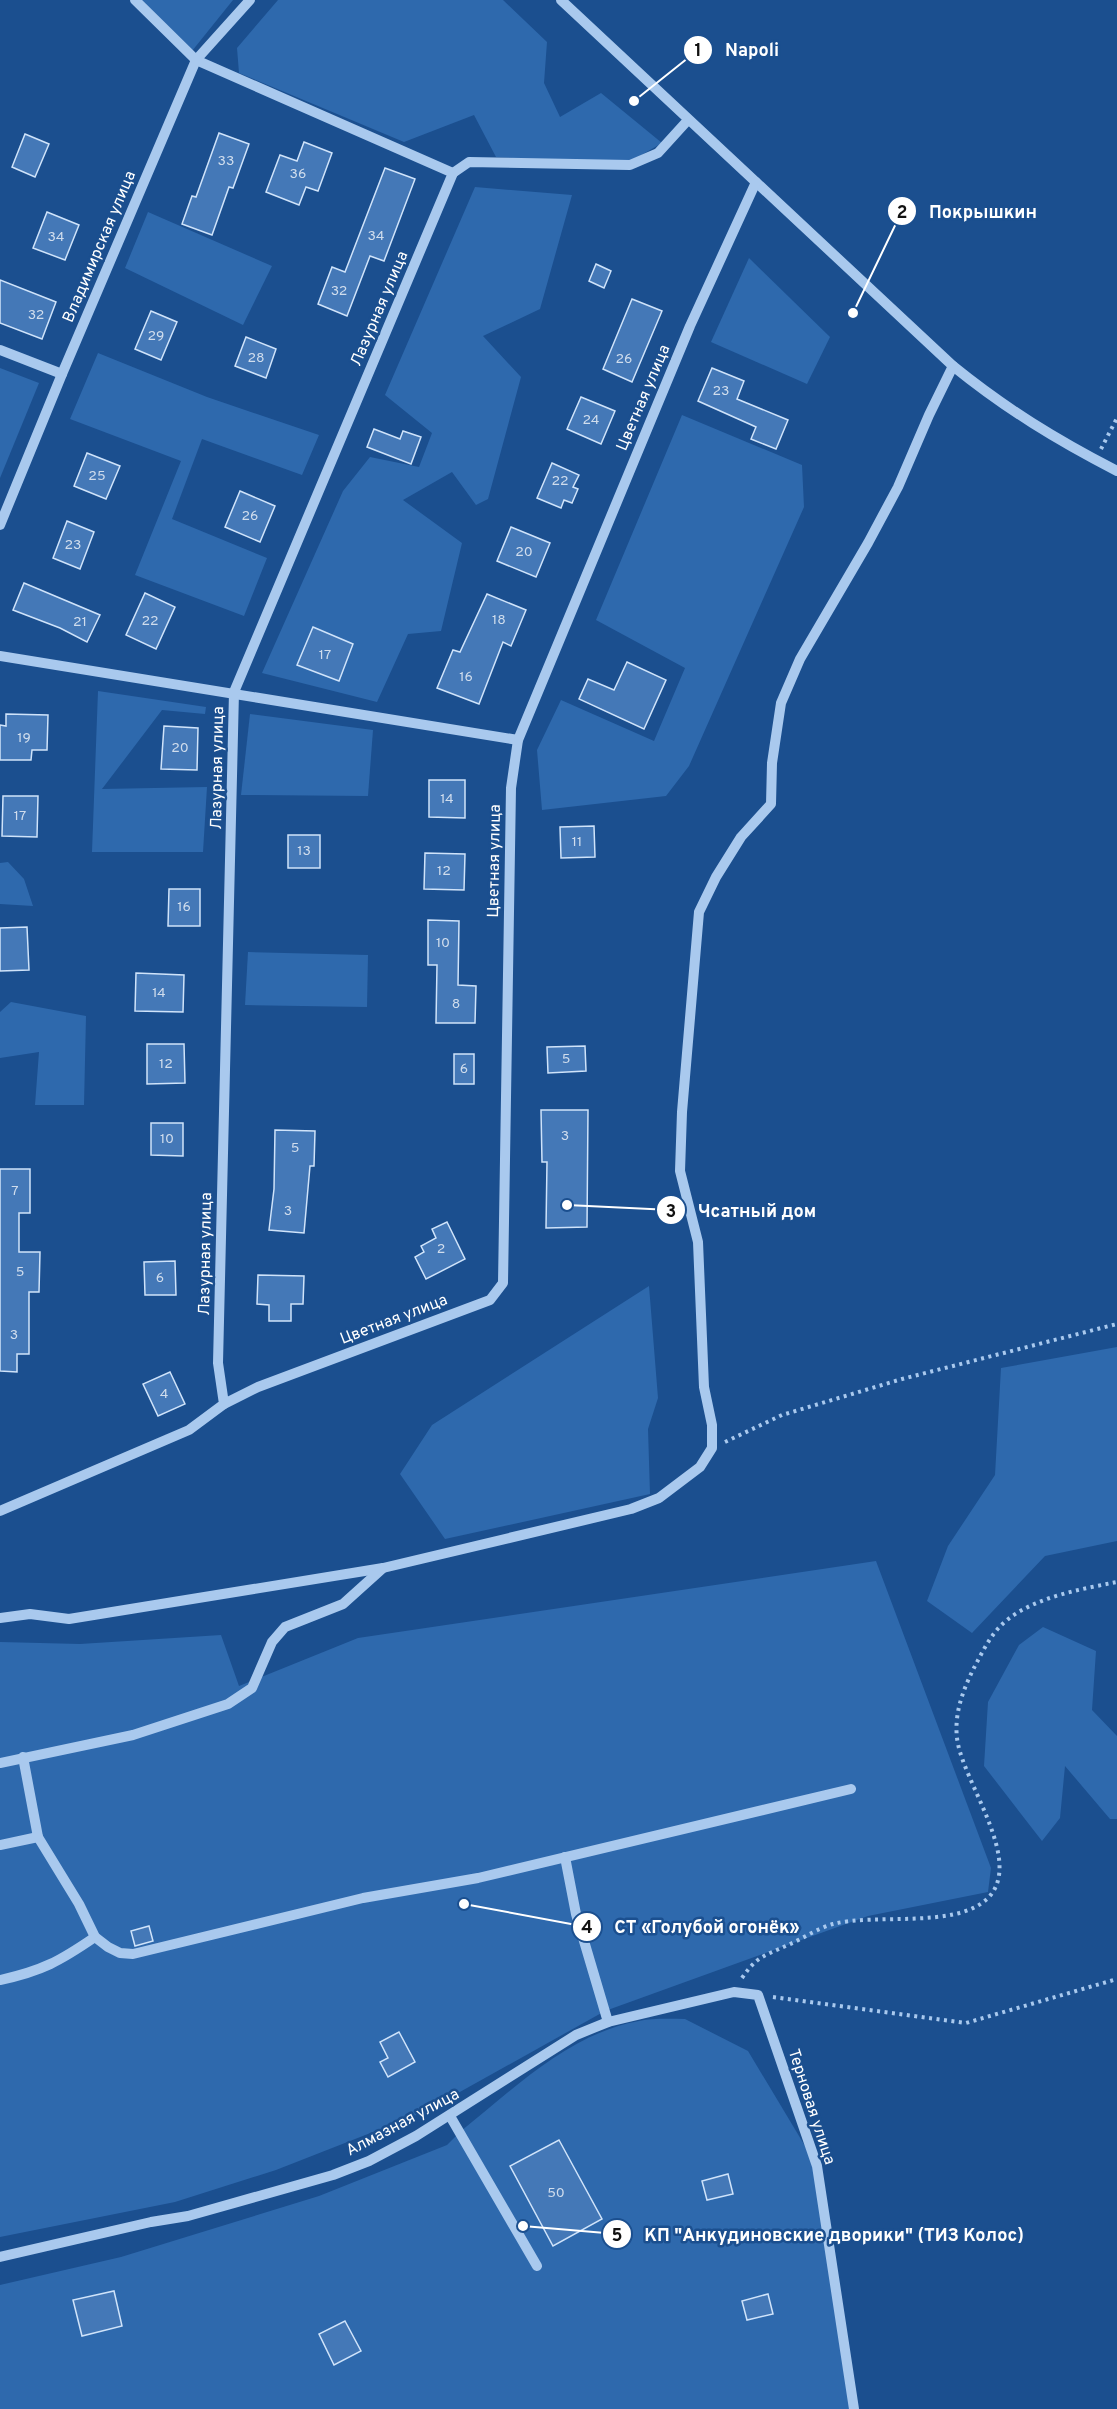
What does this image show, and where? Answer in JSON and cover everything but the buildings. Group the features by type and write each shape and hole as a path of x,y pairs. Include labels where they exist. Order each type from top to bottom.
{"street":[{"path":"135,0 196,60 453,173 469,162 630,165 658,153 688,120"},
{"name":"Владимирская улица","path":"0,525 196,60 250,0"},
{"path":"561,0 953,366 992,397 1047,434 1117,471"},
{"name":"Лазурная улица","path":"224,1404 218,1362 234,693 453,173"},
{"name":"Цветная улица","path":"224,1404 258,1387 490,1300 503,1283 511,788 518,740 690,326 756,182"},
{"path":"0,350 62,374"},
{"path":"0,1618 30,1614 69,1619 383,1568 631,1509 659,1498 700,1467 712,1448 712,1425 704,1387 698,1242 680,1171 682,1112 699,912 716,877 741,837 771,804 772,763 781,703 800,659 898,487 953,366"},
{"path":"0,656 518,740"},
{"path":"0,1511 189,1430 224,1404"},
{"path":"0,1763 133,1735 228,1704 252,1688 272,1642 285,1627 343,1604 383,1568"},
{"path":"23,1757 38,1837 79,1904 95,1937 120,1953 133,1954 363,1898 478,1878 851,1789"},
{"path":"0,1845 38,1837"},
{"path":"565,1857 576,1914 608,2022"},
{"path":"0,1980 34,1972 63,1959 95,1937"},
{"path":"734,1992 758,1995"},
{"name":"Алмазная улица","path":"0,2257 151,2222 188,2216 333,2175 369,2161 450,2116 576,2035 608,2022 734,1992"},
{"name":"Терновая улица","path":"758,1995 816,2166 854,2409"},
{"path":"450,2116 537,2266"}],"path":[{"path":"1095,460 1117,417"},
{"path":"712,1448 782,1415 902,1379 1117,1324"},
{"path":"734,1992 753,1961 833,1924 953,1915 977,1908 990,1896 999,1884 999,1850 961,1755 957,1737 958,1709 968,1679 988,1641 1005,1621 1020,1611 1041,1602 1117,1582"},
{"path":"758,1995 966,2023 1117,1979"}],"shaded area":[{"path":"142,0 233,0 192,51"},
{"path":"278,0 503,0 547,42 544,83 560,117 601,93 662,143 626,164 496,157 474,115 404,142 239,73 237,48"},
{"path":"475,187 572,195 540,309 483,336 521,377 488,499 476,505 452,472 403,500 462,543 441,631 408,634 377,702 262,673 343,491 370,457 419,467 432,433 385,395"},
{"path":"148,212 272,266 243,325 125,268"},
{"path":"749,258 830,337 807,384 711,342"},
{"path":"98,353 207,397 319,435 302,475 202,439 172,519 267,558 244,616 135,575 181,461 70,419"},
{"path":"0,368 39,383 0,478"},
{"path":"682,415 802,465 804,507 689,766 666,796 542,810 537,750 561,700 654,741 685,668 596,620"},
{"path":"98,691 206,707 205,714 162,710 102,789 207,787 203,852 92,852"},
{"path":"250,714 373,730 368,796 241,795"},
{"path":"8,862 24,879 33,906 0,904 0,863"},
{"path":"248,952 368,955 367,1007 245,1005"},
{"path":"11,1002 86,1016 84,1105 35,1105 39,1052 0,1058 0,1012"},
{"path":"649,1286 658,1398 648,1429 650,1494 445,1539 400,1474 432,1425"},
{"path":"1117,1347 1117,1541 1045,1556 972,1633 927,1601 948,1546 995,1475 1001,1368"},
{"path":"876,1561 991,1868 988,1892 868,1916 605,2011 424,2112 276,2170 175,2202 0,2237 0,1642 80,1644 221,1635 239,1686 358,1638"},
{"path":"1043,1627 1096,1651 1092,1710 1117,1736 1117,1819 1110,1819 1065,1766 1060,1818 1042,1841 984,1766 988,1702 1019,1645"},
{"path":"685,2019 748,2051 817,2166 853,2409 0,2409 0,2285 121,2257 319,2196 447,2145 522,2081 566,2050 589,2038 639,2021"}],"place":[{"name":"Napoli","path":"634,101"},
{"name":"Покрышкин","path":"853,313"},
{"name":"Чсатный дом","path":"567,1205"},
{"name":"СТ «Голубой огонёк»","path":"464,1904"},
{"name":"КП \"Анкудиновские дворики\" (ТИЗ Колос)","path":"523,2226"}]}
